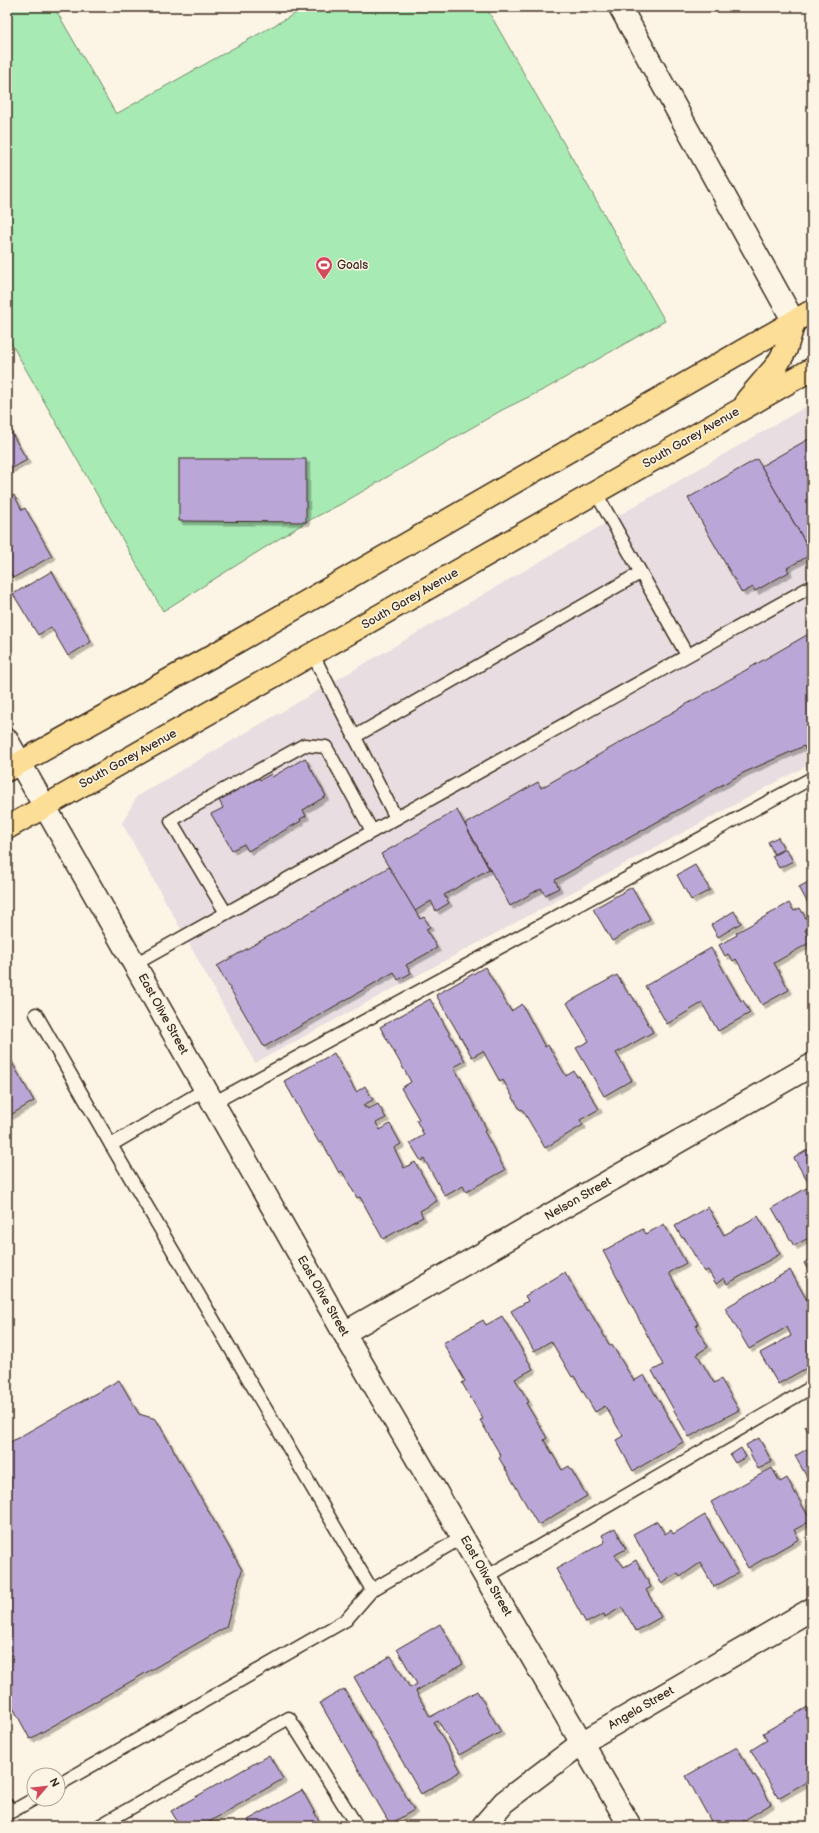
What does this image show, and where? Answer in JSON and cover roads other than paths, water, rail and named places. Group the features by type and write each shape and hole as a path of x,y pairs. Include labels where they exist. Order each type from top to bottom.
{"main road":[{"path":"738,411 777,366 803,317"},
{"path":"14,767 212,656 803,317"},
{"name":"South Garey Avenue","path":"7,828 313,655 812,369"}],"street":[{"path":"620,7 803,317"},
{"name":"East Olive Street","path":"7,740 14,767 45,806 344,1333 630,1826"},
{"name":"Nelson Street","path":"344,1333 812,1065"},
{"name":"Angela Street","path":"482,1826 504,1802 582,1742 812,1609"}],"lane":[{"path":"596,493 687,655"},
{"path":"354,736 640,573"},
{"path":"135,964 812,586"},
{"path":"313,655 396,818"},
{"path":"226,913 171,821 191,808 304,745 326,747 372,831"},
{"path":"111,1144 210,1096 812,778"},
{"path":"36,1014 372,1590"},
{"path":"486,1577 812,1387"},
{"path":"66,1780 346,1620 372,1590 463,1537"},
{"path":"99,1826 289,1718 357,1826"},
{"path":"8,1810 26,1802"}],"place":[{"name":"Goals","path":"324,280"}]}
